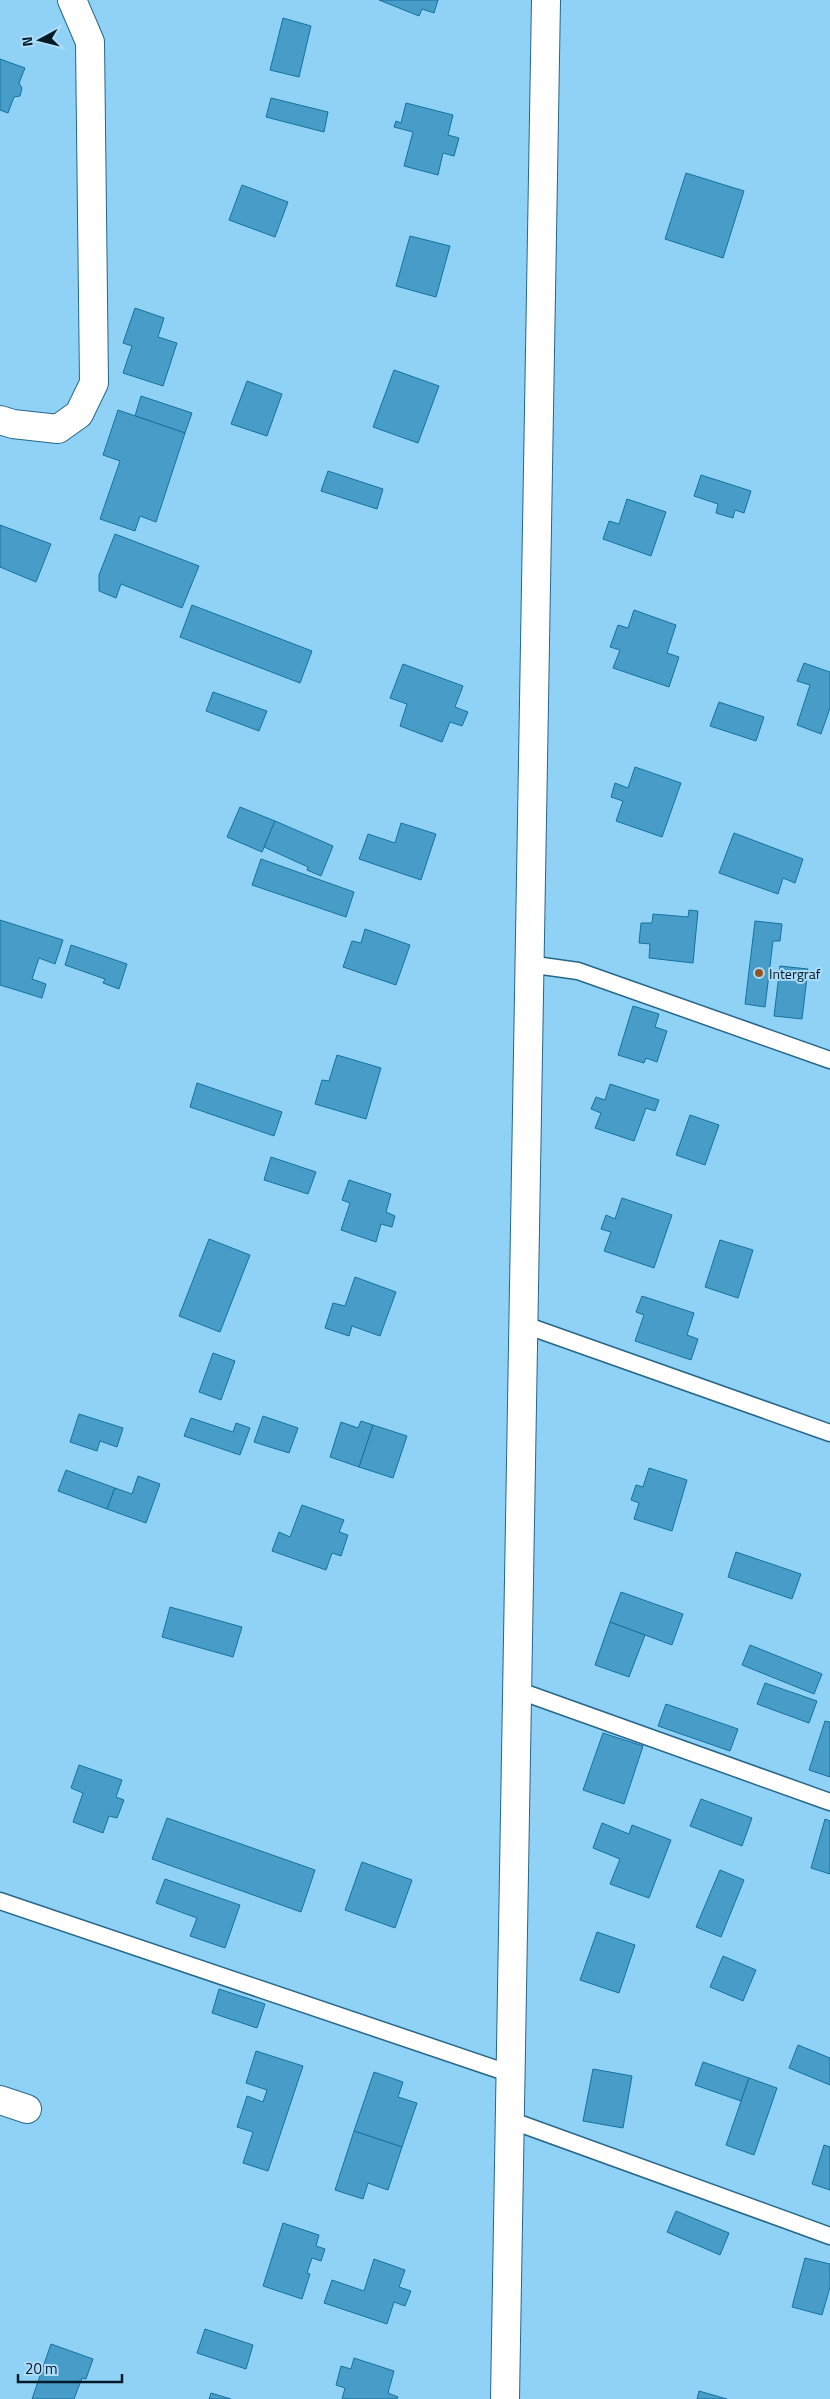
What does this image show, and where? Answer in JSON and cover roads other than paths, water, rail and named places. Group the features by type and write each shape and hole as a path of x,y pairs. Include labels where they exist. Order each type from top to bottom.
{"street":[{"path":"0,420 13,424 58,429 79,414 94,383 90,42 72,0"},
{"path":"505,2399 525,1325 528,964 546,0"},
{"path":"0,2100 27,2109"}],"lane":[{"path":"528,964 578,971 830,1060"},
{"path":"525,1325 830,1433"},
{"path":"517,1690 830,1802"},
{"path":"0,1900 511,2074"},
{"path":"510,2120 830,2236"}],"place":[{"name":"Intergraf","path":"759,973"}]}
